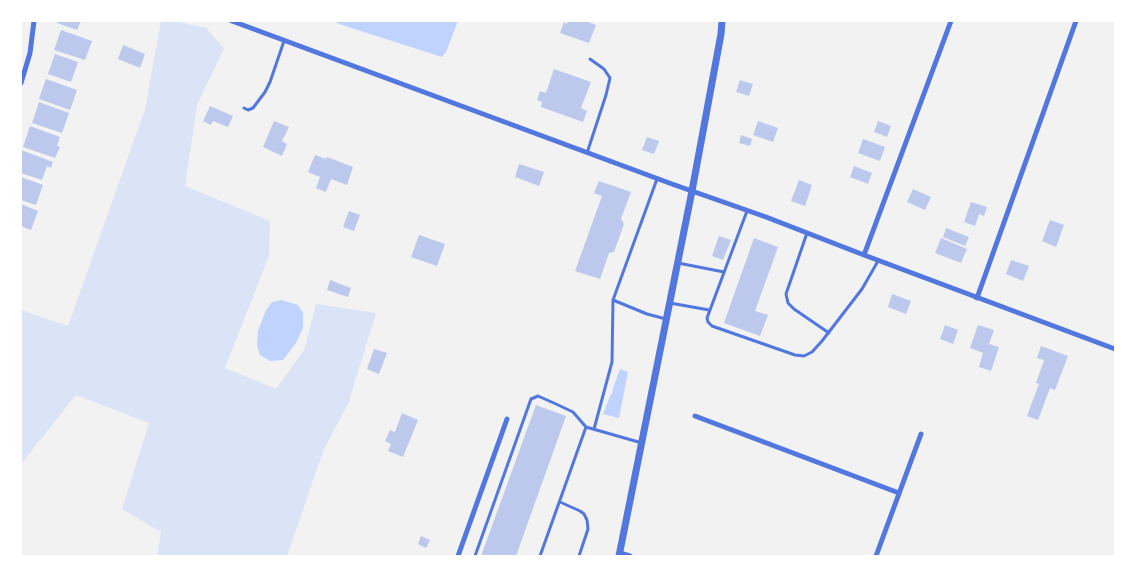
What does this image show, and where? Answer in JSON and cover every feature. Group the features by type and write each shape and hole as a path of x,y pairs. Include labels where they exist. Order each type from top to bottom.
{"street":[{"path":"21,84 30,53 34,21"},
{"path":"232,21 587,153 748,210 878,261 1115,348"},
{"path":"630,556 620,554 692,191 722,21"},
{"path":"864,255 951,21"},
{"path":"977,298 1076,21"},
{"path":"695,416 899,493"},
{"path":"458,556 507,419"},
{"path":"876,556 921,434"}],"lane":[{"path":"244,108 248,110 253,108 265,92 284,41"},
{"path":"587,153 610,78 604,69 590,59"},
{"path":"594,429 612,362 613,300 657,178"},
{"path":"748,210 709,310 707,318 712,326 795,355 804,356 812,352 828,333 862,289 878,261"},
{"path":"807,233 786,294 788,303 794,309 828,333"},
{"path":"678,262 724,272"},
{"path":"613,300 667,320"},
{"path":"670,303 709,310"},
{"path":"475,556 531,400 538,396 573,412 586,427 642,443"},
{"path":"540,556 586,427"},
{"path":"560,502 580,511 587,520 588,529 579,556"}],"shaded area":[{"path":"161,21 175,21 206,28 224,48 197,105 185,186 270,221 269,256 225,368 276,389 304,350 316,304 376,313 348,404 324,449 287,556 157,556 161,532 122,509 149,423 76,395 21,464 21,310 68,326 145,109"}],"water":[{"path":"335,21 458,21 446,52 442,57 339,24"},
{"path":"281,300 298,305 303,313 303,328 296,343 283,360 270,361 260,355 257,346 258,331 266,310 272,302"},
{"path":"620,369 628,372 619,418 603,414"}],"building":[{"path":"58,21 81,21 77,30 57,23"},
{"path":"568,21 586,21 596,25 589,43 560,33 564,22 567,24"},
{"path":"61,30 92,41 85,60 54,50"},
{"path":"123,45 145,54 140,68 118,59"},
{"path":"55,54 78,62 71,82 48,74"},
{"path":"554,69 591,82 581,108 587,111 583,122 541,107 542,102 537,100 540,91 546,93"},
{"path":"46,79 77,90 70,110 39,99"},
{"path":"740,80 753,84 749,96 736,92"},
{"path":"39,102 69,113 62,133 32,123"},
{"path":"210,106 233,116 228,127 213,121 211,125 203,121"},
{"path":"274,121 289,127 282,141 287,144 282,156 263,147"},
{"path":"758,121 778,128 773,142 753,135"},
{"path":"878,121 891,126 887,137 874,132"},
{"path":"30,126 60,137 57,146 60,147 55,158 23,147"},
{"path":"741,135 752,139 750,146 739,143"},
{"path":"647,137 659,141 654,154 642,150"},
{"path":"863,139 885,147 880,161 858,153"},
{"path":"21,150 53,162 51,168 47,166 42,180 21,173"},
{"path":"315,155 326,159 327,157 353,167 347,185 331,179 326,192 316,188 320,177 308,172"},
{"path":"519,164 544,172 539,186 515,177"},
{"path":"854,166 872,173 868,184 850,177"},
{"path":"21,177 43,185 36,205 21,200"},
{"path":"799,180 812,185 805,206 791,201"},
{"path":"599,181 631,192 621,219 624,224 614,252 609,253 600,279 575,271 602,196 594,193"},
{"path":"913,189 931,197 925,210 907,202"},
{"path":"971,202 987,207 984,216 979,214 975,226 964,222"},
{"path":"21,204 38,211 31,230 21,226"},
{"path":"349,211 360,215 354,231 343,227"},
{"path":"1050,220 1064,225 1056,247 1042,241"},
{"path":"946,228 969,237 965,246 943,237"},
{"path":"419,235 445,244 437,266 411,257"},
{"path":"719,236 731,240 723,260 712,256"},
{"path":"754,238 778,247 755,311 768,315 760,336 724,323"},
{"path":"941,238 967,249 961,263 935,253"},
{"path":"1011,260 1029,266 1023,281 1006,274"},
{"path":"330,280 351,288 348,297 327,290"},
{"path":"892,294 911,301 906,314 888,307"},
{"path":"945,325 958,330 953,344 940,339"},
{"path":"978,325 994,330 989,344 999,347 991,371 979,367 983,353 970,348"},
{"path":"1041,346 1068,356 1055,390 1050,388 1038,420 1027,416 1039,384 1036,383 1044,360 1037,358"},
{"path":"374,349 387,353 379,374 367,369"},
{"path":"536,405 566,416 516,556 481,556"},
{"path":"402,413 418,420 403,457 388,451 391,444 385,441 390,430 395,432"},
{"path":"421,536 430,540 426,548 418,544"}]}
